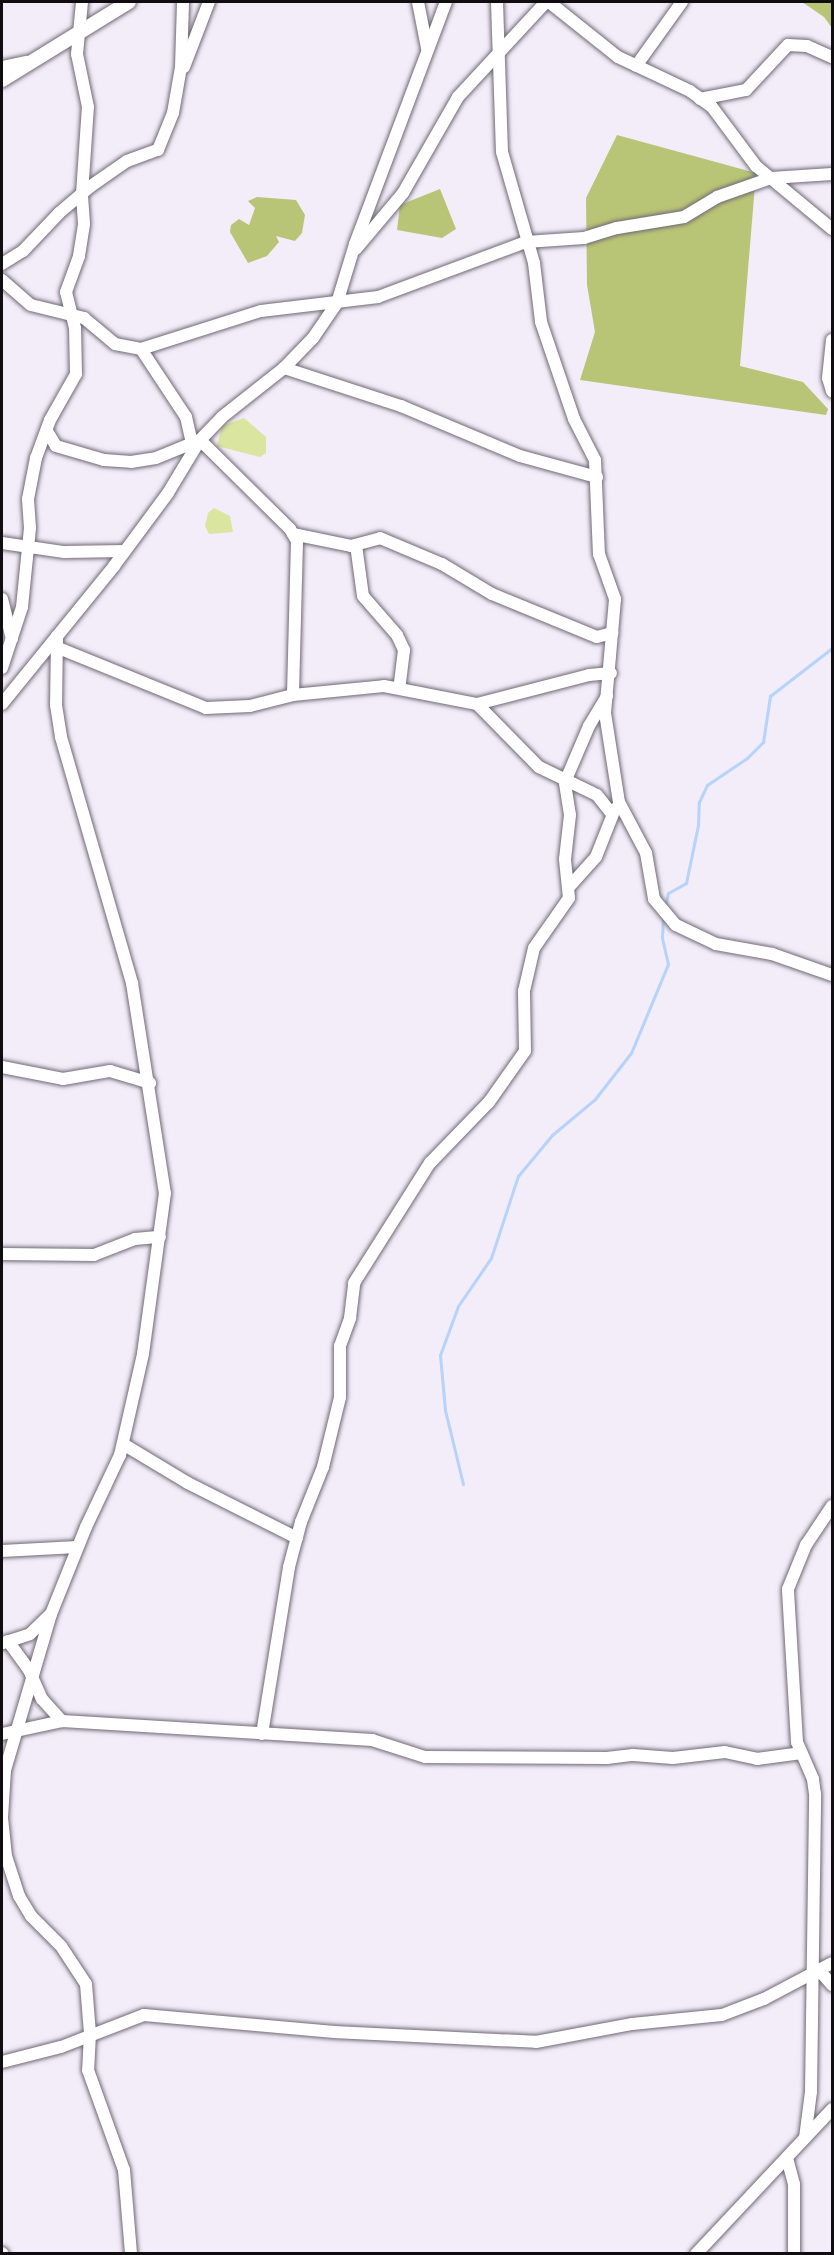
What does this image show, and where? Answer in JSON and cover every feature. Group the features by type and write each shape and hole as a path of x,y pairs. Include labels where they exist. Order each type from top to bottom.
{"street":[{"path":"2,668 22,607 28,549 31,477 46,431 76,374 72,314 66,286 79,256 85,214 82,194 88,107 78,63 82,2"},
{"path":"2,80 26,62 129,2"},
{"path":"2,264 23,251 82,194 127,161 158,150 173,113 179,76 183,2"},
{"path":"179,76 209,2"},
{"path":"418,2 427,50"},
{"path":"2,704 57,641 125,551 196,442 222,417 284,368 313,338 337,303 352,253 391,155 446,2"},
{"path":"496,2 499,49 498,103 502,152 526,242 534,263 541,321 574,418 595,460 599,554 615,599 611,673 605,713 619,802 646,852 654,899 676,925 716,944 772,954 832,975"},
{"path":"352,253 403,194 458,97 499,49 525,28 548,2 618,57 712,107 756,166 832,229"},
{"path":"636,66 682,2"},
{"path":"700,99 746,90 788,45 807,46 832,57"},
{"path":"2,67 26,62"},
{"path":"2,280 36,308 84,318 115,344 141,349 215,328 243,315 391,294 526,242 584,238 617,228 684,217 717,197 771,178 832,174"},
{"path":"832,340 828,378 832,391"},
{"path":"141,349 186,417 196,442 243,479 297,541 293,695"},
{"path":"284,368 401,406 550,466 597,477"},
{"path":"46,431 56,446 118,461 156,458 196,442"},
{"path":"293,534 333,544 356,545 380,538 410,548 492,594 597,637 612,633"},
{"path":"2,543 28,549 125,551"},
{"path":"356,545 363,596 397,635 404,650 399,688"},
{"path":"2,599 12,640"},
{"path":"57,641 200,707 250,706 293,695 399,688 477,704 589,675 611,673"},
{"path":"11,1872 2,1819 5,1770 51,1614 77,1547 123,1444 143,1354 160,1237 164,1174 132,983 62,737 56,705 57,641"},
{"path":"262,1734 279,1620 297,1538 322,1473 340,1397 340,1346 350,1318 354,1283 430,1163 489,1102 525,1051 523,1003 529,967 539,938 566,908 569,887 565,859 570,819 566,782 586,732 607,696"},
{"path":"477,704 539,767 602,798 612,814"},
{"path":"569,887 596,857 612,814 619,802"},
{"path":"2,1067 63,1079 110,1071 150,1083"},
{"path":"2,1254 94,1255 135,1239 160,1237"},
{"path":"123,1444 162,1468 297,1538"},
{"path":"805,2138 811,2092 815,1973 815,1794 802,1753 796,1724 788,1589 806,1545 832,1506"},
{"path":"2,1551 77,1547"},
{"path":"51,1614 30,1634 5,1642 32,1677 42,1699 62,1721"},
{"path":"2,1734 62,1721 372,1740 425,1757 559,1759 633,1755 673,1758 725,1752 757,1759 802,1753"},
{"path":"2,1858 31,1916 61,1946 82,1976 88,1995 90,2034 88,2070 124,2170 131,2253"},
{"path":"2,2062 61,2047 144,2015 170,2015 334,2032 417,2033 511,2043 536,2042 632,2024 722,2015 746,2007 832,1963"},
{"path":"815,1973 832,1985"},
{"path":"696,2253 832,2109"},
{"path":"787,2158 797,2222 794,2253"}],"green space":[{"path":"802,2 832,2 832,28 824,17"},
{"path":"617,135 756,173 740,366 803,382 828,409 826,415 580,380 595,332 587,285 586,198"},
{"path":"440,189 456,229 442,238 397,230 400,205"},
{"path":"257,197 296,200 305,215 302,233 295,241 276,236 279,242 267,256 248,263 230,232 231,225 239,219 249,225 255,208 248,201"},
{"path":"244,418 266,437 266,453 260,457 217,446 222,426"},
{"path":"214,508 230,516 233,532 209,534 205,526 208,513"}],"waterway":[{"path":"665,906 668,893 686,883 698,825 699,802 707,785 747,758 763,742 770,696 832,648"},
{"path":"463,1484 445,1410 440,1355 458,1306 491,1258 518,1176 552,1135 595,1099 631,1053 668,964 662,937 663,915"}]}
